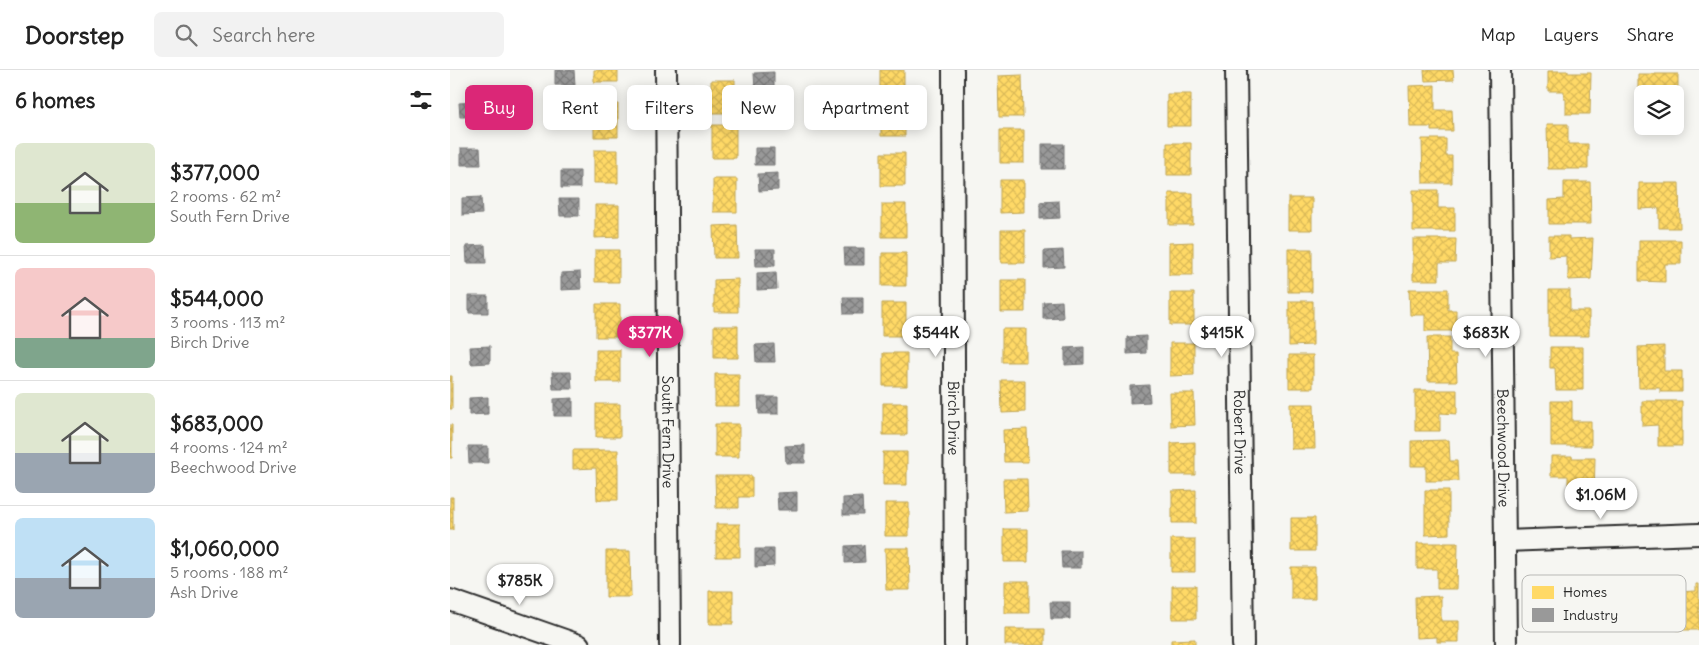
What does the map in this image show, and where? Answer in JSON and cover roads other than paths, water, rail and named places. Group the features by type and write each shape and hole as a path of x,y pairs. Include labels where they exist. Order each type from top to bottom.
{"street":[{"name":"South Fern Drive","path":"666,70 670,645"},
{"name":"Birch Drive","path":"953,70 955,645"},
{"name":"Robert Drive","path":"1236,70 1243,645"},
{"name":"Beechwood Drive","path":"1500,70 1506,645"},
{"path":"1505,541 1699,534"},
{"path":"450,600 579,645"}]}
